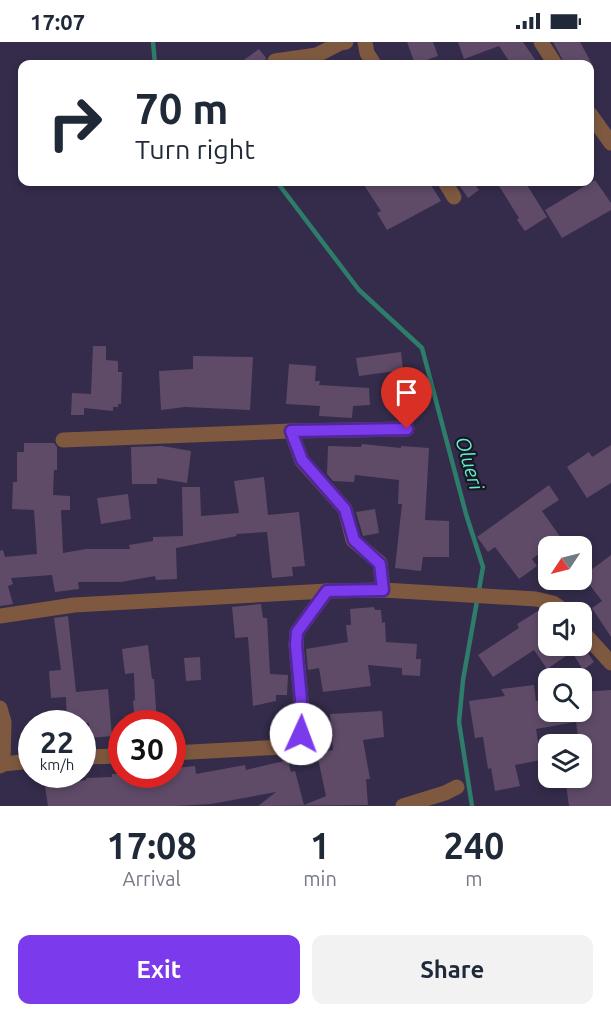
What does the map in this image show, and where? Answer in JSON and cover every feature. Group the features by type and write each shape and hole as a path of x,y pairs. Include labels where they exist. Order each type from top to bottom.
{"street":[{"path":"282,60 317,55 340,42 346,42"},
{"path":"365,42 367,53 371,60"},
{"path":"541,42 552,60"},
{"path":"594,120 611,143"},
{"path":"447,186 454,197"},
{"path":"63,440 407,429"},
{"path":"291,431 302,460 345,509 354,540 380,564 383,590"},
{"path":"0,616 74,605 327,591 383,590 536,599 549,602"},
{"path":"186,752 284,747 295,742 301,734 303,722 296,645 297,632 327,591"},
{"path":"592,642 611,663"},
{"path":"0,708 4,722 2,765 18,763"},
{"path":"403,806 446,793 457,787"}],"building":[{"path":"407,42 433,42 438,56 426,60 414,60"},
{"path":"458,42 523,42 535,60 508,60 499,46 464,59"},
{"path":"553,42 580,42 590,60 563,60"},
{"path":"259,49 266,58 265,60 244,60"},
{"path":"594,181 611,203 611,210 562,238 545,210 585,186 594,186"},
{"path":"365,186 432,186 441,201 387,230 377,213 381,211"},
{"path":"460,186 476,186 479,190 468,198"},
{"path":"499,186 528,186 547,217 525,231 517,220 519,218"},
{"path":"93,346 106,346 106,360 118,361 118,372 122,372 121,404 113,407 113,411 84,408 84,415 71,415 72,393 91,394"},
{"path":"401,352 403,370 359,376 356,358"},
{"path":"193,356 253,357 250,410 185,407 161,410 159,371 193,369"},
{"path":"289,364 316,366 315,381 320,381 319,385 369,388 370,405 353,406 352,418 319,416 320,406 286,404"},
{"path":"24,443 54,443 57,447 57,470 54,470 53,495 70,496 70,510 61,510 63,553 86,549 130,549 129,545 153,541 153,537 183,536 182,487 200,487 201,516 239,513 234,481 264,477 268,515 299,512 305,566 292,567 293,576 272,578 267,532 236,534 237,536 176,548 177,579 156,580 155,576 121,582 78,582 79,589 55,592 52,575 11,578 13,584 8,586 13,604 0,606 0,551 3,550 5,557 37,554 34,510 12,509 13,482 17,482 17,452 24,452"},
{"path":"362,444 429,448 425,520 449,521 449,557 423,557 421,571 395,568 402,504 398,504 399,480 355,475 354,482 333,481 327,474 328,446 361,447"},
{"path":"611,445 611,483 587,498 567,467 589,452 592,457"},
{"path":"162,446 191,451 187,483 157,478 157,484 132,484 131,447"},
{"path":"549,485 559,500 542,511 560,536 538,536 538,555 532,559 537,566 519,579 495,547 488,552 477,537"},
{"path":"128,494 131,519 101,524 97,498"},
{"path":"375,509 379,533 363,536 356,512"},
{"path":"611,555 611,637 592,608 602,601 592,588 592,569"},
{"path":"261,604 263,618 267,618 270,674 288,675 287,695 276,695 276,701 253,706 248,637 235,638 232,607"},
{"path":"374,607 375,610 381,610 382,623 385,622 386,642 417,644 416,659 421,659 420,676 402,675 402,668 368,665 371,686 323,692 319,668 308,670 306,649 348,642 346,625 351,625 350,609"},
{"path":"538,611 538,656 534,650 493,677 478,655 519,628 517,624"},
{"path":"68,616 76,692 108,689 108,736 96,737 96,710 66,710 66,697 51,698 49,671 61,670 54,618"},
{"path":"148,645 156,710 134,710 134,673 125,674 122,649"},
{"path":"538,656 566,656 548,668"},
{"path":"574,656 590,656 594,662 582,668"},
{"path":"200,657 201,680 186,681 184,658"},
{"path":"534,685 536,701 538,701 538,722 576,722 536,729 538,761 515,765 520,786 495,791 491,768 488,769 483,737 475,738 469,701 505,696 501,689"},
{"path":"611,690 611,806 569,806 567,788 592,788 592,734 578,734 576,722 592,722 592,691"},
{"path":"382,711 384,737 363,740 370,779 366,779 368,805 258,806 276,792 211,804 48,806 45,788 96,788 96,778 108,777 108,788 186,788 186,767 195,766 196,774 245,765 246,770 288,760 291,772 295,771 304,805 326,796 317,754 333,750 330,714"}],"waterway":[{"name":"Olueri","path":"153,42 155,60"},
{"name":"Olueri","path":"280,186 359,290 422,348 466,514 483,567 463,680 459,722 472,806"}],"route":[{"path":"301,734 303,722 296,645 300,626 327,591 383,590 380,564 354,540 345,509 302,460 291,431 407,429"}]}
